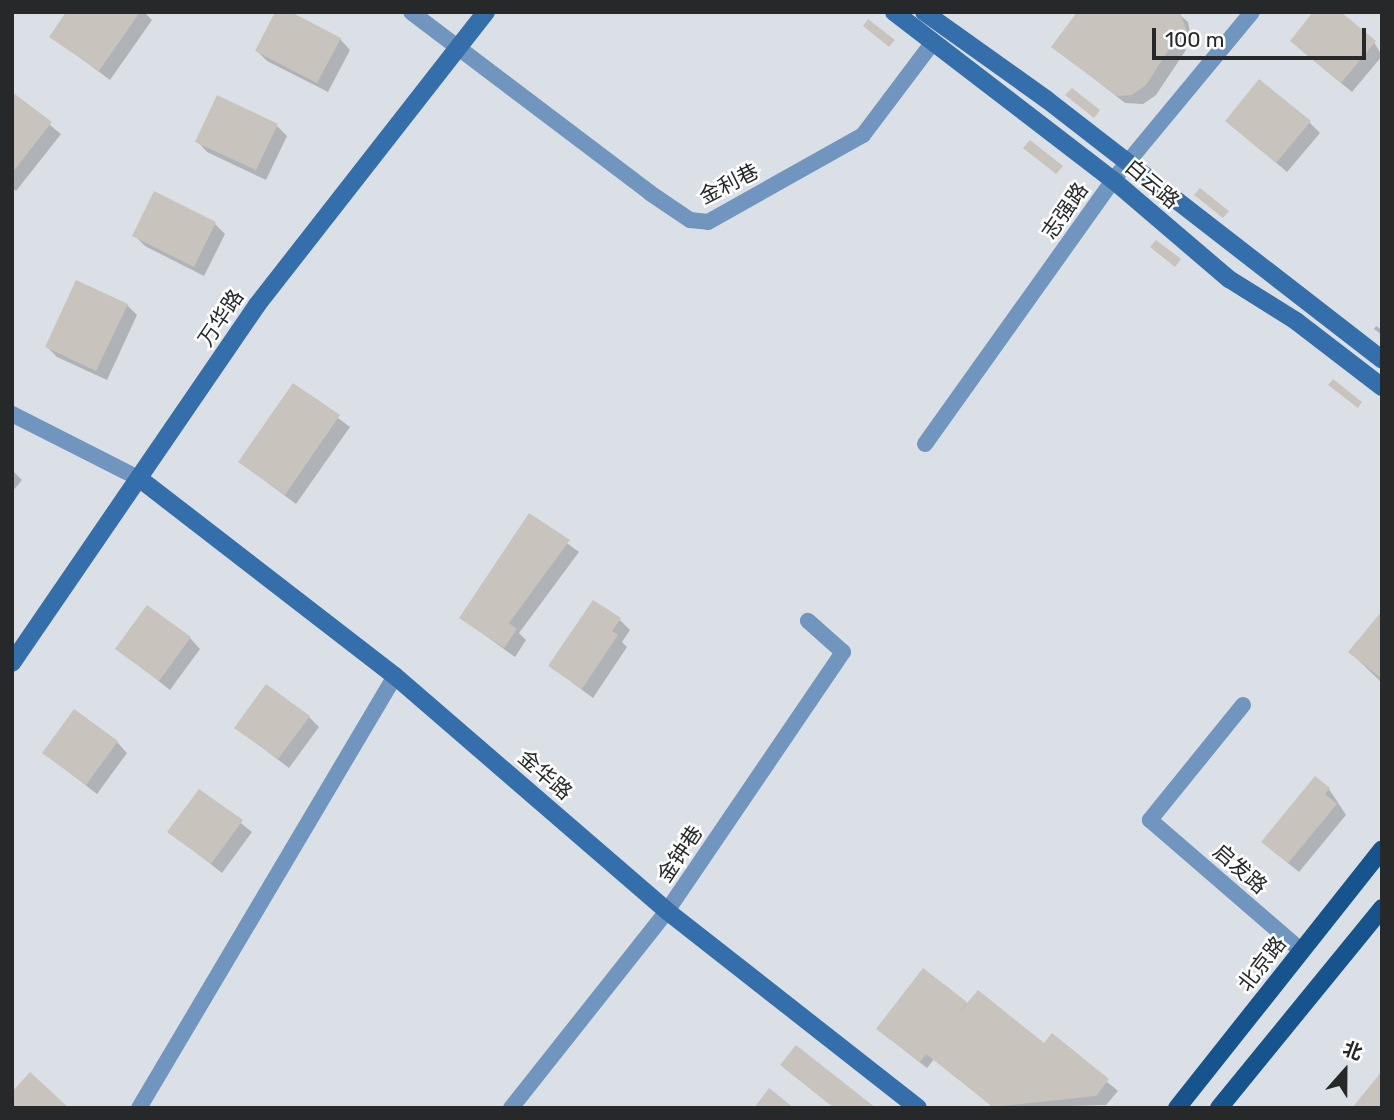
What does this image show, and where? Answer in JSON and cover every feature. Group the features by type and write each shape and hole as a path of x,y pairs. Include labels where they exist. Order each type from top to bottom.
{"main road":[{"name":"北京路","path":"1177,1108 1382,849"},
{"path":"1219,1108 1382,908"}],"street":[{"name":"金利巷","path":"411,12 459,45 650,193 690,220 708,222 863,135 933,42"},
{"name":"万华路","path":"12,663 257,305 486,12"},
{"name":"白云路","path":"894,12 1113,180 1229,279 1296,321 1382,387"},
{"name":"白云路","path":"924,12 1128,163 1382,360"},
{"name":"志强路","path":"925,444 1113,180 1252,12"},
{"path":"12,414 140,479"},
{"name":"金华路","path":"140,479 395,676 667,911 918,1108"},
{"name":"金钟巷","path":"511,1108 667,911 843,652 808,621"},
{"path":"139,1108 395,676"},
{"name":"启发路","path":"1243,705 1150,820 1302,951"}],"building":[{"path":"66,12 140,12 99,71 49,37"},
{"path":"275,12 291,12 341,38 317,83 255,51"},
{"path":"1077,12 1180,12 1187,32 1185,37 1179,34 1146,85 1132,95 1117,96 1051,47"},
{"path":"1313,12 1341,12 1376,41 1341,83 1290,41"},
{"path":"868,19 895,40 889,47 863,26"},
{"path":"1259,79 1311,121 1276,163 1225,121"},
{"path":"1072,88 1100,110 1094,118 1065,95"},
{"path":"12,92 52,122 12,173"},
{"path":"217,95 278,124 256,170 195,142"},
{"path":"1030,140 1063,166 1056,174 1023,148"},
{"path":"1200,188 1229,211 1223,218 1194,195"},
{"path":"154,191 216,222 194,267 132,236"},
{"path":"1156,240 1181,259 1175,267 1150,247"},
{"path":"76,280 128,304 96,371 45,347"},
{"path":"1333,379 1362,402 1358,408 1328,385"},
{"path":"293,383 340,415 285,495 238,462"},
{"path":"529,513 570,540 509,623 517,629 504,648 459,618"},
{"path":"593,600 621,618 612,631 618,635 582,689 548,666"},
{"path":"147,605 191,637 159,681 115,649"},
{"path":"1382,611 1382,679 1348,652"},
{"path":"266,684 310,716 278,759 234,728"},
{"path":"74,709 118,741 86,785 42,753"},
{"path":"1315,776 1330,788 1325,794 1337,804 1288,863 1261,842"},
{"path":"199,789 243,820 211,864 167,832"},
{"path":"923,968 967,1002 959,1013 978,990 1044,1043 1052,1033 1109,1079 1096,1096 993,1107 926,1054 920,1062 876,1029"},
{"path":"796,1045 876,1108 834,1108 780,1065"},
{"path":"1382,1071 1382,1108 1352,1108"},
{"path":"30,1072 69,1108 12,1108 12,1092"},
{"path":"769,1088 794,1108 754,1108"}]}
